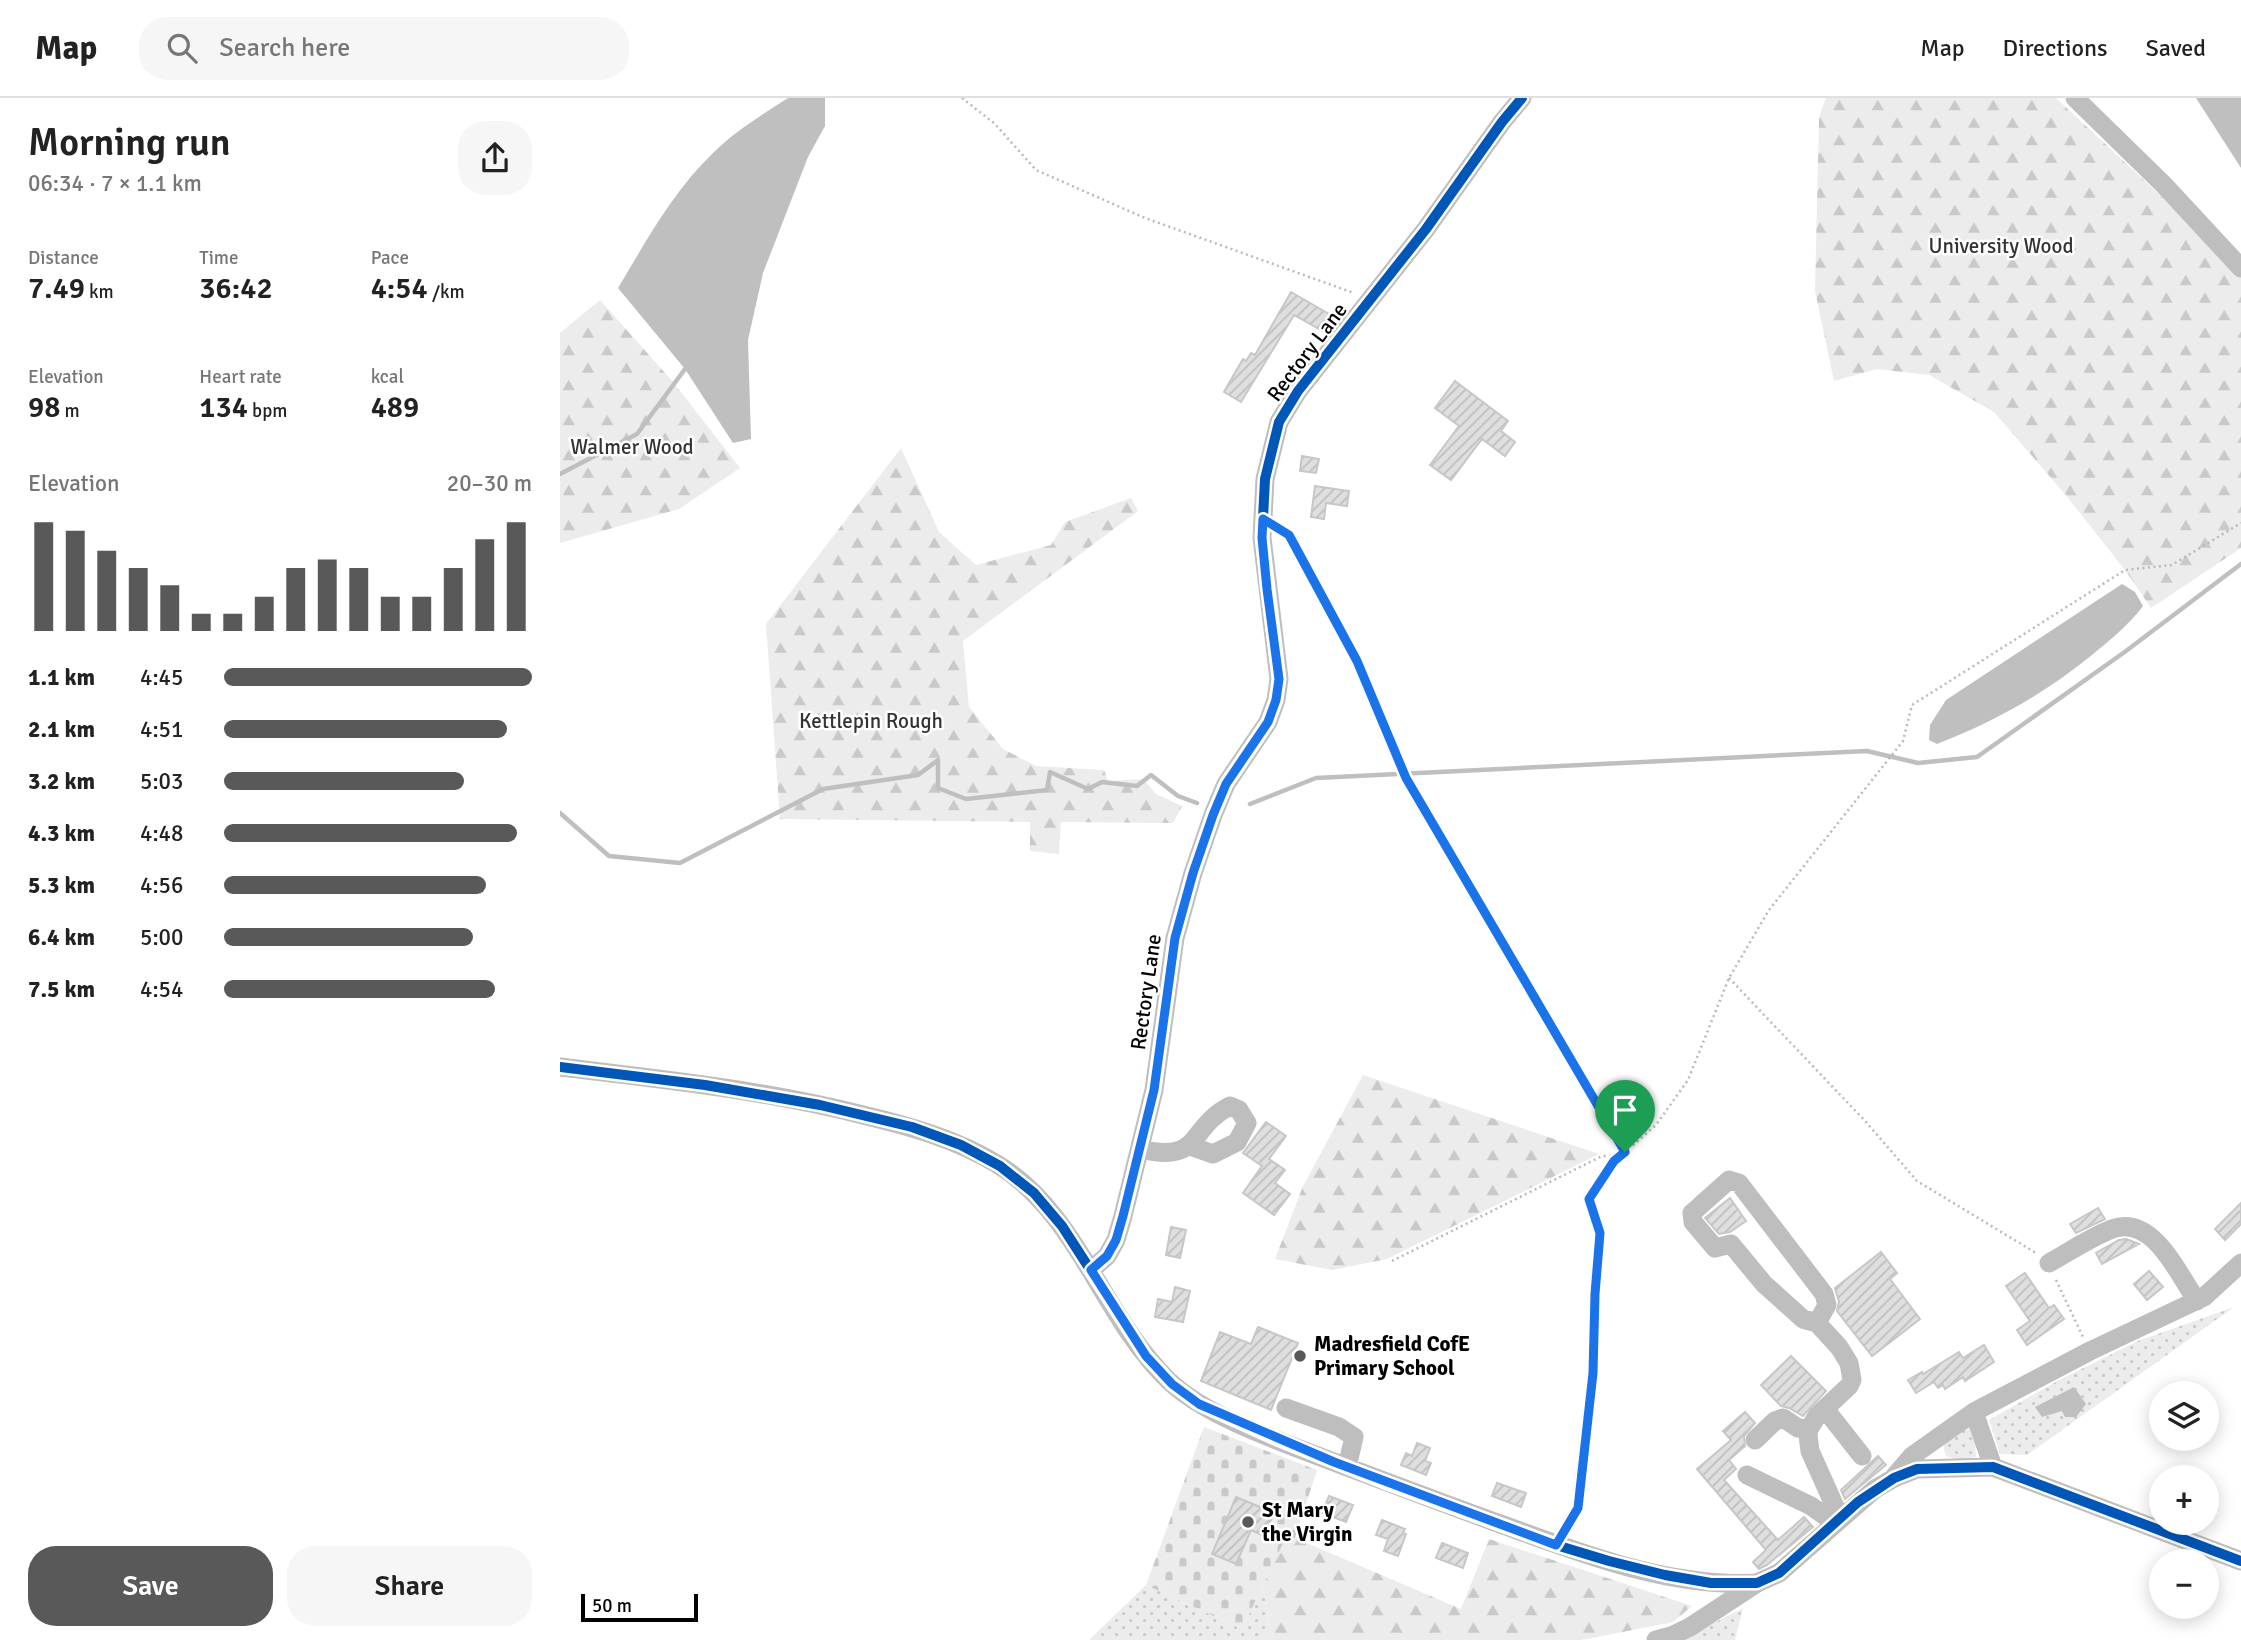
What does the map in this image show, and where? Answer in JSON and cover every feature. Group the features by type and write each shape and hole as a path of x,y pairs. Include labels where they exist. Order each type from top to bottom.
{"street":[{"name":"Rectory Lane","path":"1091,1270 1107,1256 1116,1240 1140,1149 1160,1052 1175,938 1193,873 1226,784 1268,722 1276,700 1279,679 1262,538 1265,479 1279,422 1311,374 1426,229 1522,98"},
{"path":"2075,98 2164,185 2241,268"},
{"path":"560,1067 705,1085 820,1105 912,1127 961,1145 1000,1166 1034,1193 1062,1226 1146,1356 1186,1395 1216,1413 1347,1467 1556,1545 1665,1575 1711,1583 1757,1583"},
{"path":"1140,1149 1156,1153 1174,1153 1189,1146"},
{"path":"1817,1323 1827,1305 1824,1294 1739,1183 1730,1180 1692,1213 1693,1222 1715,1248 1731,1244 1765,1284 1802,1319 1817,1323 1839,1347 1851,1369 1852,1380 1849,1386 1809,1429 1811,1451 1838,1520"},
{"path":"2049,1263 2115,1228 2137,1228 2148,1233 2161,1246 2197,1301"},
{"path":"1894,1478 1912,1456 1974,1412 2090,1351 2197,1301 2241,1263"},
{"path":"1286,1408 1339,1427 1354,1437 1347,1467"},
{"path":"1825,1409 1861,1457"},
{"path":"1974,1412 1993,1467"},
{"path":"1755,1440 1775,1421 1783,1418 1798,1427 1809,1429"},
{"path":"1656,1640 1690,1627 1757,1583 1779,1573 1875,1489 1917,1469 1993,1467 2241,1561"},
{"path":"1747,1475 1838,1520"}],"path":[{"path":"962,98 996,124 1036,170 1145,218 1371,299"},
{"path":"1263,519 1289,535 1357,661 1406,778 1625,1152"},
{"path":"1556,1545 1578,1508 1593,1373 1600,1233 1589,1199 1620,1156 1656,1125 1688,1080 1729,978 1769,910 1903,741 1912,705 2125,570 2172,565 2241,523"},
{"path":"1729,978 1866,1122 1917,1181 2048,1259 2090,1351"},
{"path":"1392,1261 1602,1156 1620,1156"}],"green space":[{"name":"University Wood","path":"1826,98 2056,98 2220,251 2241,275 2241,548 2151,608 2125,570 2065,494 1994,412 1929,375 1877,369 1834,381 1815,291 1819,117"},
{"name":"Walmer Wood","path":"600,300 674,383 740,468 679,509 560,543 560,333"},
{"name":"Kettlepin Rough","path":"901,448 939,532 976,565 1051,545 1065,522 1131,498 1138,511 963,641 969,707 1003,749 1036,766 1104,770 1108,781 1143,779 1156,794 1182,806 1173,823 1061,822 1059,854 1030,851 1030,822 780,819 766,624"},
{"path":"1363,1075 1599,1154 1387,1259 1332,1270 1275,1259 1303,1186"},
{"path":"2234,1307 2027,1455 2000,1454 1989,1420 2059,1380 2138,1341"},
{"path":"1204,1427 1317,1470 1295,1538 1286,1537 1242,1629 1146,1585"},
{"path":"1970,1427 1976,1457 1960,1460 1946,1456 1943,1445 1948,1437"},
{"path":"1286,1536 1461,1609 1489,1539 1692,1606 1673,1622 1582,1640 1263,1640 1269,1613 1262,1587"},
{"path":"1146,1585 1242,1629 1262,1587 1269,1613 1263,1640 1089,1640"},
{"path":"1743,1608 1735,1640 1681,1640"}],"shaded area":[{"path":"788,98 825,98 825,126 808,157 763,273 748,340 751,439 733,443 685,369 618,288 662,217 699,167 731,137"},
{"path":"2196,98 2241,98 2241,168"},
{"path":"2122,584 2135,592 2143,606 2092,655 2037,694 1979,726 1937,744 1929,740 1930,725 1946,700"},
{"path":"2074,1387 2086,1404 2076,1417 2065,1417 2062,1411 2042,1417 2035,1407"}],"building":[{"path":"1291,292 1336,318 1326,333 1294,315 1241,402 1224,392 1243,359 1246,361 1251,353 1255,355"},
{"path":"1455,381 1508,421 1501,431 1515,442 1505,456 1482,439 1451,480 1430,465 1459,426 1435,408"},
{"path":"1302,456 1319,459 1316,473 1300,471"},
{"path":"1315,486 1349,491 1347,506 1326,503 1324,519 1311,517"},
{"path":"1266,1122 1286,1136 1269,1159 1285,1170 1275,1183 1290,1194 1274,1215 1243,1193 1262,1166 1243,1153"},
{"path":"1730,1198 1746,1221 1730,1232 1719,1234 1705,1218"},
{"path":"2241,1203 2241,1224 2225,1240 2215,1229"},
{"path":"2098,1208 2105,1219 2076,1233 2070,1224"},
{"path":"1171,1227 1186,1230 1180,1258 1166,1255"},
{"path":"2126,1239 2139,1244 2102,1264 2096,1253"},
{"path":"1881,1252 1897,1273 1890,1279 1920,1319 1872,1356 1837,1311 1839,1302 1835,1288"},
{"path":"2149,1271 2163,1287 2147,1300 2134,1284"},
{"path":"2025,1273 2049,1308 2054,1305 2064,1319 2027,1345 2017,1330 2030,1321 2006,1286"},
{"path":"1175,1287 1190,1291 1183,1322 1155,1317 1158,1299 1172,1302"},
{"path":"1258,1327 1298,1343 1271,1410 1201,1381 1220,1332 1251,1344"},
{"path":"1984,1345 1994,1362 1965,1381 1963,1377 1945,1389 1943,1385 1938,1388 1934,1382 1916,1393 1908,1380 1959,1352 1963,1358"},
{"path":"1791,1356 1826,1391 1803,1416 1781,1406 1761,1385"},
{"path":"1745,1412 1755,1423 1744,1436 1745,1446 1729,1460 1736,1469 1724,1480 1778,1540 1804,1517 1813,1527 1759,1569 1753,1562 1766,1550 1697,1469 1731,1440 1723,1431"},
{"path":"1417,1443 1430,1448 1425,1461 1431,1463 1426,1475 1401,1465 1406,1453 1412,1456"},
{"path":"1878,1456 1886,1465 1845,1499 1841,1490"},
{"path":"1497,1483 1526,1493 1521,1507 1492,1496"},
{"path":"1329,1496 1353,1505 1346,1522 1322,1513"},
{"name":"St Mary the Virgin","path":"1236,1497 1274,1513 1264,1536 1251,1530 1236,1564 1212,1554"},
{"path":"1382,1520 1405,1529 1403,1533 1406,1534 1398,1556 1384,1551 1388,1539 1376,1535"},
{"path":"1442,1543 1468,1553 1463,1568 1436,1558"}],"waterway":[{"path":"560,474 637,434 685,369"},
{"path":"1250,804 1316,778 1867,751 1918,763 1977,757 2126,651 2241,564"},
{"path":"560,813 609,856 680,863 823,789 918,775 938,760 938,788 966,799 1047,790 1050,772 1088,789 1102,782 1137,786 1151,775 1178,796 1197,803"}],"cycle path":[{"path":"1091,1270 1107,1256 1116,1240 1123,1216 1154,1090 1175,938 1193,873 1226,784 1268,722 1276,700 1279,679 1262,538 1265,479 1279,422 1298,391 1426,229 1522,98"},
{"path":"560,1067 705,1085 820,1105 912,1127 961,1145 1000,1166 1034,1193 1062,1226 1146,1356 1172,1384 1199,1404 1392,1485 1556,1545 1609,1561 1711,1583 1757,1583 1779,1573 1858,1502 1894,1478 1917,1469 1993,1467 2241,1561"}],"place":[{"name":"Madresfield CofE Primary School","path":"1300,1356"},
{"name":"St Mary the Virgin","path":"1248,1522"}],"route":[{"path":"1263,519 1289,535 1357,661 1406,778 1625,1152 1614,1161 1589,1199 1600,1233 1593,1373 1578,1508 1556,1545 1392,1485 1241,1424 1199,1404 1172,1384 1146,1356 1091,1270 1107,1256 1116,1240 1123,1216 1154,1090 1175,938 1193,873 1226,784 1268,722 1276,700 1279,679 1267,589 1263,519"}]}
